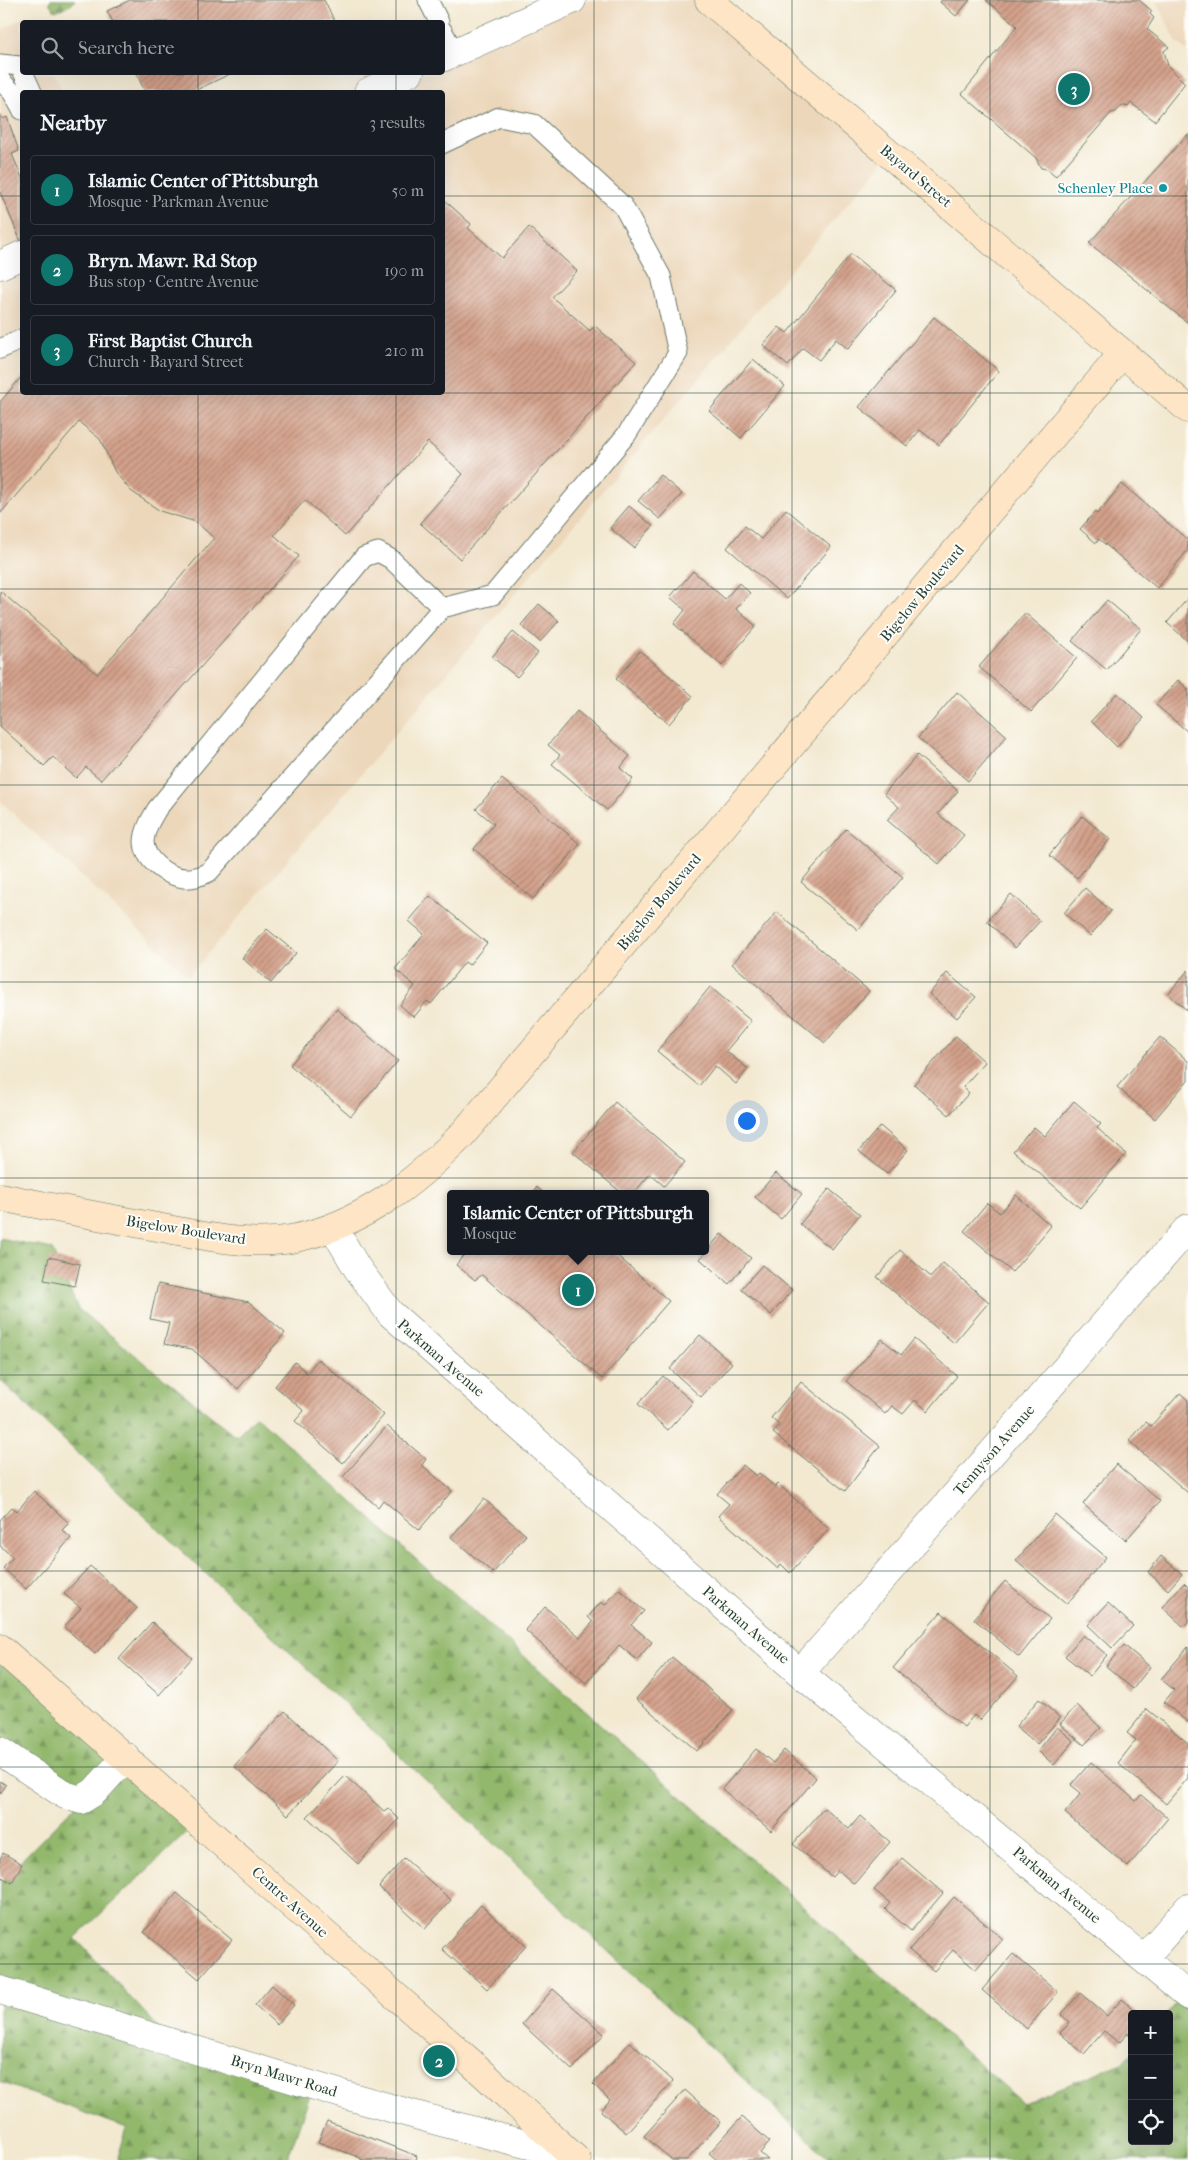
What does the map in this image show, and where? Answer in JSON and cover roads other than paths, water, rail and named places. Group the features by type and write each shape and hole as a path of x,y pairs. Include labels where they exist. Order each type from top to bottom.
{"main road":[{"name":"Bayard Street","path":"709,0 1123,353"},
{"path":"1123,353 1188,409"},
{"name":"Bigelow Boulevard","path":"0,1197 232,1240 273,1240 295,1238 333,1227 408,1186 461,1136 1123,353"},
{"name":"Centre Avenue","path":"0,1648 475,2066 574,2157"}],"street":[{"path":"446,47 572,0"},
{"path":"372,90 404,75"},
{"path":"0,265 20,256"},
{"name":"Parkman Avenue","path":"333,1227 357,1268 390,1313 800,1673 1188,1996"},
{"name":"Tennyson Avenue","path":"800,1673 1188,1228"},
{"path":"0,1751 65,1795 81,1800 94,1792 126,1757"},
{"path":"1144,1958 1188,1908"},
{"name":"Bryn Mawr Road","path":"0,1990 312,2086 574,2157"}],"lane":[{"path":"428,0 438,20"},
{"path":"0,64 20,66"},
{"path":"24,75 31,90"},
{"path":"0,80 12,92 20,106"},
{"path":"442,608 391,559 378,552 364,557 157,809 148,824 144,842 149,857 163,871 183,878 197,878 209,872 442,608 493,595 627,434 678,353 661,276 623,206 534,124 499,118 445,143"},
{"path":"0,349 20,340"}],"place":[{"name":"First Baptist Church","path":"1074,89"},
{"name":"Schenley Place","path":"1163,188"},
{"name":"Islamic Center of Pittsburgh","path":"578,1290"},
{"name":"Bryn. Mawr. Rd Stop","path":"439,2061"}]}
